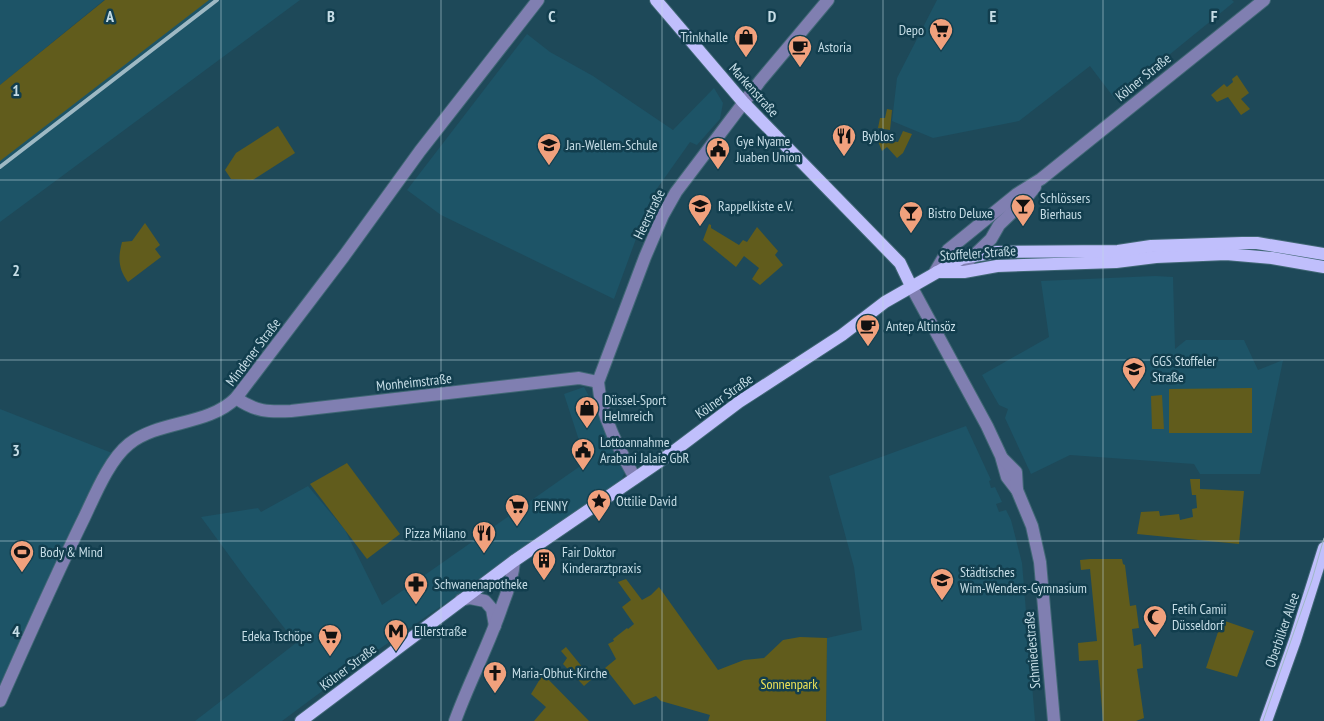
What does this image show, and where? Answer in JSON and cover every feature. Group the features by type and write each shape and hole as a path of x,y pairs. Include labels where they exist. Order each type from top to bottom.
{"main road":[{"name":"Markenstraße","path":"656,0 743,102 895,257 911,286"},
{"name":"Stoffeler Straße","path":"935,272 962,258 997,252 1118,251 1151,246 1242,242 1324,254"},
{"name":"Stoffeler Straße","path":"935,272 964,272 997,266 1116,262 1156,257 1226,254 1269,258 1324,267"},
{"name":"Kölner Straße","path":"301,721 514,561 635,478 739,402 842,335 885,302 935,272"},
{"name":"Oberbilker Allee","path":"1266,721 1295,640 1324,548"}],"street":[{"name":"Mindener Straße","path":"0,702 67,552 118,455 130,444 144,436 179,423 216,413 236,398 344,256 420,151 538,0"},
{"name":"Heerstraße","path":"598,382 645,257 676,192 743,102 828,0"},
{"name":"Kölner Straße","path":"935,272 948,250 1017,194 1041,179 1264,0"},
{"name":"Kölner Straße","path":"974,256 991,239 999,226 1023,202 1041,179"},
{"path":"991,239 997,252"},
{"name":"Schmiedestraße","path":"911,286 1001,456 1016,472 1017,490 1032,526 1039,554 1054,721"},
{"name":"Monheimstraße","path":"236,398 260,411 291,411 579,378 598,382"},
{"path":"598,382 599,392 613,438 635,478"},
{"path":"455,721 495,628 513,577 514,561"},
{"path":"461,600 470,598 485,601 492,609 495,628"}],"shaded area":[{"path":"0,0 104,0 0,85"},
{"path":"203,0 300,0 0,222 0,157"},
{"path":"937,0 1232,0 1234,2 1115,99 1090,66 1019,121 933,138 892,121 897,78"},
{"name":"Jan-Wellem-Schule","path":"527,34 550,52 593,76 673,130 714,88 723,103 720,119 697,145 690,142 656,190 648,206 614,299 441,215 407,190"},
{"name":"GGS Stoffeler Straße","path":"1155,276 1173,277 1175,349 1186,340 1244,340 1258,370 1283,360 1260,474 1200,474 1194,464 1070,455 1031,474 1005,418 1008,409 999,405 982,375 1049,337 1041,281"},
{"path":"584,387 627,467 620,483 372,654 282,721 195,721 296,643 201,517 258,508 261,512 308,486 345,530 382,605 586,462 564,394"},
{"path":"0,409 112,453 0,684"},
{"name":"Städtisches Wim-Wenders-Gymnasium","path":"966,426 991,480 989,481 991,488 995,487 1002,502 996,504 999,512 1006,510 1011,520 1022,563 1035,721 826,721 827,638 862,630 854,567 829,476"}],"green space":[{"path":"105,0 209,0 0,161 0,85"},
{"path":"1237,75 1249,93 1241,99 1250,109 1241,115 1228,97 1217,102 1211,95 1224,84 1227,87"},
{"path":"887,109 892,110 890,130 878,128 880,118 885,118"},
{"path":"278,126 295,153 253,180 231,179 225,170 236,153"},
{"path":"903,131 912,134 903,153 897,158 887,147 882,151 877,139 898,142"},
{"path":"145,223 160,245 155,249 161,257 128,282 122,272 120,263 122,242 132,241"},
{"path":"709,224 711,228 739,245 743,240 747,242 757,227 778,251 775,255 783,265 760,285 752,279 759,268 744,256 736,267 703,240"},
{"path":"1252,388 1252,433 1169,433 1169,389"},
{"path":"1162,395 1164,429 1152,429 1151,396"},
{"path":"347,463 400,534 367,559 310,484"},
{"path":"1190,479 1200,479 1200,489 1244,491 1239,544 1137,534 1141,512 1159,511 1160,516 1179,514 1180,520 1193,517 1192,509 1197,508 1196,495 1192,495"},
{"path":"1122,559 1125,565 1130,606 1136,605 1139,628 1132,629 1134,646 1141,644 1143,668 1137,669 1144,718 1136,721 1103,721 1098,660 1079,661 1078,643 1097,641 1090,569 1081,570 1080,560"},
{"name":"Sonnenpark","path":"626,579 642,600 659,587 718,670 744,660 764,658 783,640 800,637 827,638 826,721 708,721 710,715 661,701 656,696 634,705 605,668 616,659 608,644 634,624 622,607 631,600 618,582"},
{"path":"1222,620 1254,631 1237,677 1206,668"},
{"path":"566,647 592,679 584,686 563,664 567,658 561,651"},
{"path":"543,674 589,721 534,721 546,707 531,694"}],"tram line":[{"path":"1263,721 1312,580 1324,538"}],"railway":[{"path":"0,167 217,0"}],"place":[{"name":"Depo","path":"941,51"},
{"name":"Trinkhalle","path":"746,58"},
{"name":"Astoria","path":"800,68"},
{"name":"Byblos","path":"844,157"},
{"name":"Jan-Wellem-Schule","path":"549,166"},
{"name":"Gye Nyame Juaben Union","path":"718,170"},
{"name":"Rappelkiste e.V.","path":"700,227"},
{"name":"Schlössers Bierhaus","path":"1023,227"},
{"name":"Bistro Deluxe","path":"911,234"},
{"name":"Antep Altinsöz","path":"868,347"},
{"name":"GGS Stoffeler Straße","path":"1134,390"},
{"name":"Düssel-Sport Helmreich","path":"587,429"},
{"name":"Lottoannahme Arabani Jalaie GbR","path":"583,471"},
{"name":"Ottilie David","path":"599,522"},
{"name":"PENNY","path":"517,527"},
{"name":"Pizza Milano","path":"484,554"},
{"name":"Body & Mind","path":"22,573"},
{"name":"Fair Doktor Kinderarztpraxis","path":"544,581"},
{"name":"Städtisches Wim-Wenders-Gymnasium","path":"942,601"},
{"name":"Schwanenapotheke","path":"416,605"},
{"name":"Fetih Camii Düsseldorf","path":"1155,638"},
{"name":"Ellerstraße","path":"396,652"},
{"name":"Edeka Tschöpe","path":"330,657"},
{"name":"Maria-Obhut-Kirche","path":"495,694"}]}
